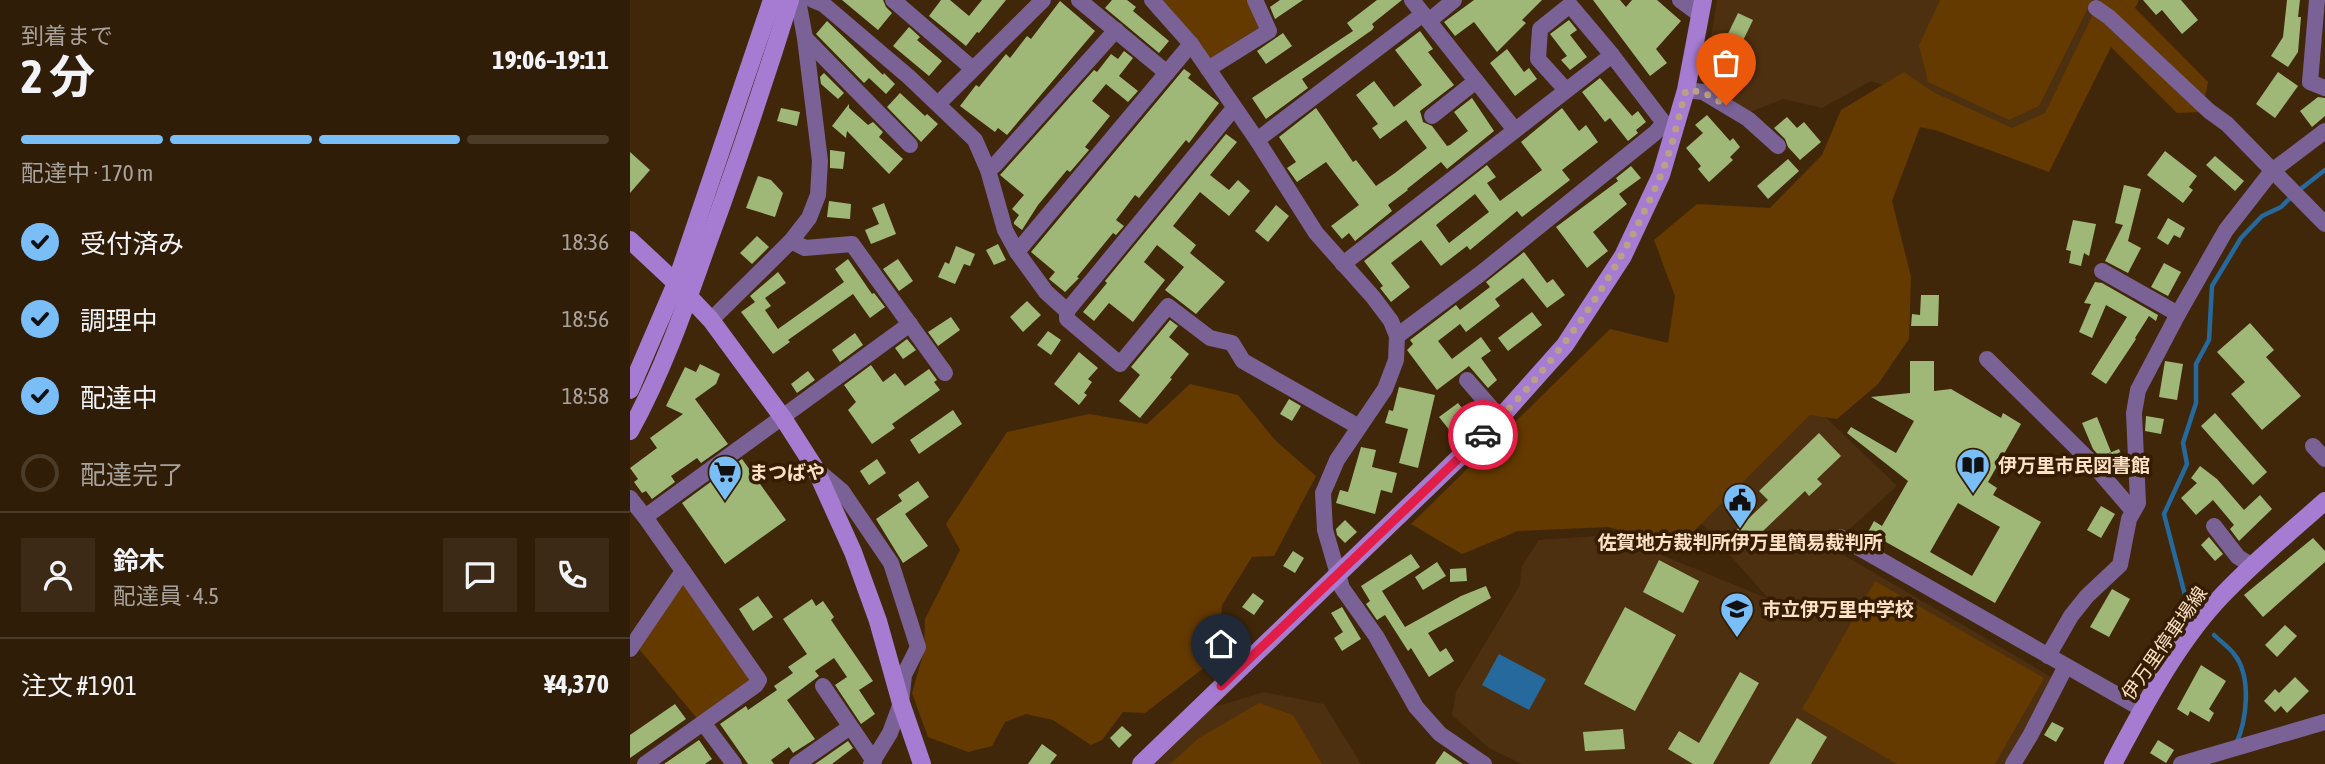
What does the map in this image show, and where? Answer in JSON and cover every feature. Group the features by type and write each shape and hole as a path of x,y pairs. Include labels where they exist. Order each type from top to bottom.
{"street":[{"path":"630,390 676,283 772,0"},
{"path":"630,431 647,400 688,298 756,109 790,0"},
{"path":"711,320 791,241 809,218 818,195 820,161 798,0"},
{"path":"813,0 823,4 939,104 975,140 988,170 1005,230 1017,252 1046,292 1067,311"},
{"path":"893,0 973,69"},
{"path":"1079,0 1167,73"},
{"path":"1152,0 1191,44 1316,233 1391,321 1397,336 1396,360 1385,388 1337,460 1323,493 1325,530 1342,588 1376,636 1416,707 1440,734 1484,764"},
{"path":"1208,69 1269,32 1255,0"},
{"path":"1412,0 1515,130"},
{"path":"1257,140 1454,0"},
{"path":"1141,764 1500,418 1565,345 1623,256 1661,175 1670,126 1686,90 1701,7 1679,0"},
{"path":"2317,0 2310,82 2325,88"},
{"path":"939,104 1034,3"},
{"path":"1566,90 1538,59 1539,29 1570,5 1670,126"},
{"path":"2096,8 2209,111 2227,124 2325,224"},
{"path":"988,170 1116,30"},
{"path":"805,38 910,145"},
{"path":"1017,252 1191,44"},
{"path":"1343,264 1612,55"},
{"path":"1432,116 1476,81"},
{"path":"1686,90 1703,92 1748,119 1778,146"},
{"path":"1234,108 1067,311 1067,319 1120,365 1168,306 1210,338 1231,343 1243,361 1359,428"},
{"path":"1397,336 1480,274 1646,141 1670,126"},
{"path":"2048,656 2071,616 2087,596 2120,565 2129,519 2138,503 2134,413 2138,390 2178,314 2226,230 2277,176 2325,131"},
{"path":"630,240 711,320 783,418 815,468 858,563 922,764"},
{"path":"791,241 805,248 852,244 945,373"},
{"path":"2102,271 2178,314"},
{"path":"645,517 910,324"},
{"path":"1987,359 2091,462 2133,511"},
{"path":"1467,380 1500,418"},
{"path":"2313,446 2325,459"},
{"path":"815,468 842,491 891,563 918,647 904,675 901,703 890,733 873,763 823,686"},
{"path":"630,498 759,680 704,724 645,764"},
{"name":"伊万里停車場線","path":"2113,764 2142,709 2214,604 2325,501"},
{"path":"2214,526 2238,557 2253,566"},
{"path":"1840,537 2142,709"},
{"path":"630,649 683,571"},
{"path":"2012,764 2030,736 2066,666"},
{"path":"2182,764 2325,722"},
{"path":"704,724 734,764"},
{"path":"797,764 850,727"}],"shaded area":[{"path":"1161,0 1251,0 1261,26 1210,59"},
{"path":"1717,0 2115,0 2054,123 2025,135 1871,81 1822,108 1783,99 1750,112 1703,85"},
{"path":"1940,0 2092,0 2039,106 2009,120 1928,82 1919,45"},
{"path":"2100,0 2139,0 2135,8 2208,82 2202,112 2177,113 2111,47 2049,172 1935,130 1920,127 1892,201 1911,277 1909,339 1878,384 1837,419 1810,415 1679,546 1608,527 1518,531 1462,554 1411,524 1610,329 1668,343 1675,296 1654,240 1697,204 1770,208 1822,155 1841,110 1904,72 1933,92 2012,128 2045,113"},
{"path":"1190,384 1238,395 1276,441 1316,476 1274,556 1252,557 1222,605 1218,657 1145,713 1123,712 1102,740 1091,745 1053,720 1026,714 1005,722 992,746 968,752 928,737 912,693 924,651 925,619 960,550 946,524 1007,432 1089,414 1147,424"},
{"name":"市立伊万里中学校","path":"1815,407 1897,486 1830,547 2053,678 2006,764 1522,764 1489,748 1452,715 1456,692 1520,585 1522,566 1539,540 1612,535 1769,599 1694,515"},
{"path":"683,581 753,681 700,722 639,649"},
{"path":"1875,581 2044,678 1995,764 1897,764 1802,709"},
{"path":"1264,692 1324,704 1361,764 1155,764 1211,708"},
{"path":"1259,703 1293,715 1322,764 1170,764 1199,738"}],"water":[{"path":"1499,654 1546,679 1529,710 1482,685"}],"building":[{"path":"842,0 883,0 892,13 878,30"},
{"path":"941,0 950,0 969,16 982,0 1006,0 966,46 929,16"},
{"path":"1112,0 1127,0 1136,7 1133,11 1169,41 1159,53 1105,8"},
{"path":"1280,0 1303,0 1275,19 1270,7"},
{"path":"1377,0 1402,0 1372,24 1372,30 1302,79 1308,88 1266,119 1252,98 1353,31 1347,23"},
{"path":"1474,0 1542,0 1522,20 1526,23 1497,52 1474,22 1455,36 1444,22"},
{"path":"1593,0 1620,0 1626,7 1632,0 1657,0 1681,21 1656,49 1667,63 1650,76"},
{"path":"2143,0 2181,0 2198,20 2182,34 2162,10 2156,15"},
{"path":"2287,0 2300,0 2298,17 2301,17 2298,52 2288,67 2271,56 2283,37"},
{"path":"1060,1 1095,31 1007,135 998,128 995,132 960,106 1006,54 1010,58 1027,36 1031,39"},
{"path":"1738,13 1753,20 1722,84 1707,77"},
{"path":"1569,20 1577,30 1570,35 1587,57 1570,70 1561,60 1567,56 1550,34"},
{"path":"827,21 895,84 886,94 869,78 864,83 816,34"},
{"path":"909,27 920,37 917,40 942,61 929,76 893,46"},
{"path":"1420,31 1433,49 1428,52 1454,85 1420,111 1423,122 1432,126 1447,146 1450,145 1468,131 1454,112 1472,98 1494,131 1447,169 1441,162 1388,205 1392,211 1355,241 1349,233 1342,239 1331,226 1359,205 1326,162 1297,182 1287,168 1296,162 1279,137 1316,108 1353,162 1356,160 1376,186 1395,173 1427,148 1406,120 1380,139 1372,128 1378,124 1356,95 1374,81 1394,107 1422,85 1395,50"},
{"path":"1283,33 1292,46 1266,64 1257,51"},
{"path":"1507,49 1524,72 1529,68 1537,79 1515,96 1490,63"},
{"path":"1124,51 1133,58 1119,76 1138,91 1128,102 1106,84 1092,101 1110,116 1085,147 1089,150 1070,172 1067,170 1038,205 1022,230 1014,224 1019,215 1012,209 1024,195 1000,175 1094,70 1097,72 1111,54 1118,59"},
{"path":"1184,69 1191,74 1188,78 1219,103 1189,143 1186,140 1139,198 1135,195 1116,220 1124,226 1116,235 1113,233 1065,292 1049,279 1055,272 1031,252"},
{"path":"2278,72 2298,86 2275,118 2256,104"},
{"path":"824,73 844,93 838,99 821,84 820,77"},
{"path":"1600,78 1632,116 1638,111 1646,122 1628,141 1610,118 1605,122 1582,92"},
{"path":"900,93 938,124 921,142 887,107"},
{"path":"2318,97 2325,98 2325,116 2312,127 2300,111"},
{"path":"849,104 849,108 868,125 873,122 883,132 879,137 903,159 889,174 847,131 846,138 832,126"},
{"path":"781,108 800,112 797,126 777,121"},
{"path":"1562,108 1579,131 1586,125 1598,142 1562,170 1570,180 1522,217 1517,211 1470,250 1467,246 1441,266 1421,240 1391,263 1410,287 1391,302 1380,288 1383,286 1364,261 1487,165 1496,177 1487,183 1500,201 1542,170 1521,142","holes":["1475,194 1489,212 1449,243 1436,225"]},
{"path":"1707,115 1730,141 1733,138 1740,147 1730,157 1733,160 1709,182 1698,169 1701,166 1686,148 1703,133 1695,125"},
{"path":"1787,117 1797,128 1804,122 1821,142 1800,160 1774,128"},
{"path":"1226,134 1237,142 1210,175 1229,190 1238,180 1250,191 1229,216 1200,192 1173,226 1196,245 1190,253 1225,282 1196,314 1165,290 1184,267 1157,245 1144,262 1165,280 1133,322 1109,303 1094,321 1083,312 1107,283 1105,281"},
{"path":"830,150 845,152 843,169 830,168"},
{"path":"2165,151 2197,176 2189,187 2193,190 2183,203 2147,175"},
{"path":"630,152 650,170 630,193"},
{"path":"2215,156 2244,181 2235,191 2206,165"},
{"path":"1788,159 1799,171 1768,199 1757,186"},
{"path":"1631,166 1641,178 1619,194 1627,204 1593,232 1608,251 1587,268 1556,227 1618,181 1616,178"},
{"path":"758,176 771,180 783,193 775,217 746,208"},
{"path":"2124,185 2141,189 2128,241 2141,248 2128,273 2105,261 2123,225 2115,223"},
{"path":"829,201 851,204 850,219 827,217"},
{"path":"884,203 896,234 871,244 865,230 879,224 872,208"},
{"path":"1276,205 1289,216 1268,242 1255,231"},
{"path":"2168,218 2185,228 2180,238 2174,235 2168,245 2157,238"},
{"path":"2073,220 2096,224 2089,256 2084,253 2081,266 2069,263 2071,251 2066,250"},
{"path":"757,236 769,247 752,264 740,253"},
{"path":"998,244 1006,260 994,265 986,250"},
{"path":"956,246 975,254 970,266 964,264 955,284 938,277 945,262 949,264"},
{"path":"1524,252 1547,283 1553,279 1565,295 1547,308 1523,278 1495,299 1500,306 1466,332 1460,324 1438,341 1452,359 1481,337 1491,351 1481,358 1497,380 1488,388 1469,366 1437,390 1407,350 1413,344 1410,340 1456,305 1460,310 1490,287 1486,282"},
{"path":"848,259 872,294 874,293 885,307 870,318 853,294 788,340 790,342 773,354 741,312 755,302 750,296 778,272 786,283 765,298 771,306 765,310 778,329 844,282 835,269"},
{"path":"898,259 913,281 899,291 883,269"},
{"path":"2164,263 2181,272 2168,296 2151,287"},
{"path":"2095,282 2102,283 2158,315 2156,321 2149,316 2106,384 2091,374 2127,317 2106,305 2092,338 2079,332 2091,304 2084,303"},
{"path":"1921,295 1939,295 1938,326 1911,326 1912,314 1920,315"},
{"path":"1027,301 1041,315 1023,332 1010,317"},
{"path":"1532,312 1542,325 1508,351 1498,338"},
{"path":"951,317 960,330 938,346 928,332"},
{"path":"1170,320 1178,326 1169,337 1189,354 1140,418 1119,401 1140,375 1131,367"},
{"path":"2250,323 2274,350 2266,357 2301,396 2262,430 2231,394 2245,382 2217,352"},
{"path":"1048,331 1061,340 1051,355 1037,345"},
{"path":"855,333 863,345 840,362 832,350"},
{"path":"907,339 916,350 903,359 895,348"},
{"path":"1079,352 1098,368 1088,379 1092,382 1079,405 1054,384"},
{"path":"1910,361 1934,361 1934,391 1951,389 2001,418 2003,413 2021,424 1988,482 1997,488 1993,495 2041,522 1995,603 1868,532 1874,521 1882,526 1908,481 1847,433 1851,427 1896,453 1914,421 1871,397 1910,393","holes":["1958,503 2000,527 1972,576 1930,552"]},
{"path":"2165,361 2183,364 2177,400 2159,397"},
{"path":"700,364 720,374 716,384 695,399 728,444 701,463 697,458 671,476 675,482 652,499 646,491 642,493 634,482 638,479 630,468 657,448 650,438 683,414 666,406 685,367 696,372"},
{"path":"871,365 883,382 895,373 905,386 929,369 940,390 892,424 895,428 872,444 848,410 856,402 844,385"},
{"path":"808,371 815,380 797,393 791,384"},
{"path":"1399,387 1435,395 1418,468 1399,463 1408,429 1385,423 1389,410 1393,411"},
{"path":"1289,399 1301,406 1292,421 1280,414"},
{"path":"1458,403 1470,418 1451,432 1439,417"},
{"path":"953,410 962,424 919,454 910,440"},
{"path":"2215,413 2267,472 2253,485 2201,426"},
{"path":"2146,416 2164,419 2161,434 2145,431"},
{"path":"2097,417 2111,452 2100,457 2093,449 2082,423"},
{"path":"1819,433 1841,456 1817,479 1822,484 1809,496 1805,491 1742,551 1729,537 1768,500 1759,491"},
{"path":"1361,447 1376,450 1372,467 1397,473 1392,493 1381,490 1375,514 1336,503 1340,490 1348,492"},
{"path":"2119,449 2125,464 2111,469 2102,456"},
{"path":"742,459 786,520 725,564 682,503"},
{"path":"877,459 886,473 869,485 860,471"},
{"path":"2200,466 2217,479 2244,510 2260,495 2272,509 2239,541 2230,529 2234,525 2213,500 2196,515 2181,498 2197,483 2191,478"},
{"path":"918,481 929,497 905,514 928,546 903,563 876,519 902,501 898,495"},
{"path":"2101,506 2115,514 2101,538 2087,530"},
{"path":"1345,520 1357,532 1345,543 1337,535 1336,529"},
{"path":"2209,537 2223,554 2215,561 2201,545"},
{"path":"2313,538 2325,551 2325,562 2263,617 2244,595"},
{"path":"1293,551 1304,558 1295,573 1283,566"},
{"path":"1411,554 1420,567 1382,591 1405,627 1461,596 1486,586 1491,598 1428,633 1440,652 1446,648 1454,661 1429,677 1411,648 1408,651 1385,615 1377,620 1366,604 1370,601 1361,586"},
{"path":"1659,560 1699,581 1683,613 1643,592"},
{"path":"1437,562 1446,576 1423,590 1415,577"},
{"path":"1466,568 1467,581 1450,582 1450,569"},
{"path":"2112,589 2130,599 2109,637 2090,627"},
{"path":"1253,593 1264,601 1254,615 1242,607"},
{"path":"758,596 773,617 753,631 739,609"},
{"path":"812,599 816,606 823,601 834,617 831,620 873,681 859,690 875,714 861,724 835,685 847,677 834,658 815,671 819,676 787,700 815,739 793,753 789,747 771,760 774,764 748,764 720,724 746,706 748,710 777,690 774,686 793,673 788,667 807,654 783,619"},
{"path":"1342,607 1361,639 1342,651 1334,638 1343,632 1331,613"},
{"path":"1625,607 1676,635 1635,711 1584,684"},
{"path":"2285,625 2297,636 2277,657 2265,645"},
{"path":"2201,665 2226,681 2209,709 2214,713 2209,722 2190,711 2188,716 2177,709"},
{"path":"1740,672 1759,683 1713,764 1693,764 1668,749 1679,731 1699,743"},
{"path":"2295,677 2309,691 2287,713 2281,706 2275,712 2264,701 2275,689 2279,693"},
{"path":"675,704 686,719 630,758 630,735"},
{"path":"1797,718 1827,737 1811,764 1769,764"},
{"path":"2052,722 2064,728 2056,742 2044,735"},
{"path":"1122,726 1132,735 1119,748 1110,738"},
{"path":"1623,729 1625,749 1585,751 1583,732"},
{"path":"699,740 712,759 705,764 664,764"},
{"path":"2158,740 2174,750 2166,763 2150,753"},
{"path":"848,741 853,748 832,764 815,764"},
{"path":"1042,744 1057,755 1050,764 1028,764"},
{"path":"1444,751 1463,764 1435,764"}],"waterway":[{"path":"2298,191 2325,170"},
{"path":"2186,599 2164,514 2187,464 2183,443 2196,403 2196,364 2209,340 2212,286 2241,238 2262,216 2281,207 2291,197"},
{"path":"2214,635 2234,654 2243,674 2245,711 2236,744"}],"way so far":[{"path":"1483,435 1565,345 1623,256 1661,175 1686,90 1703,92 1726,105"}],"place":[{"name":"伊万里市民図書館","path":"1973,495"},
{"name":"まつばや","path":"725,502"},
{"name":"佐賀地方裁判所伊万里簡易裁判所","path":"1740,530"},
{"name":"市立伊万里中学校","path":"1737,639"}],"route":[{"path":"1221,686 1483,435"}]}
